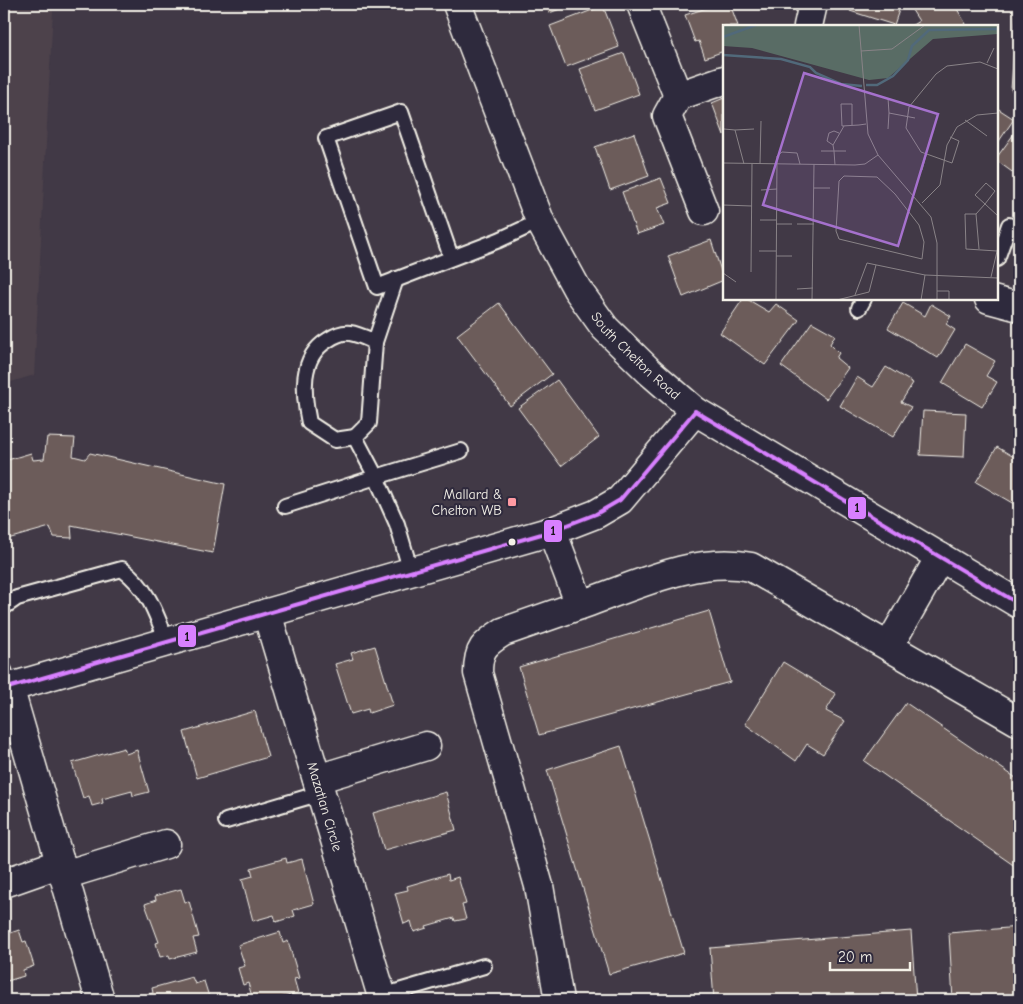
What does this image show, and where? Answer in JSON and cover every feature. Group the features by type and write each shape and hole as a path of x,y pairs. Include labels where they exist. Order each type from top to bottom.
{"street":[{"path":"641,4 678,96"},
{"path":"808,25 813,4"},
{"name":"South Chelton Road","path":"459,10 540,221 577,288 605,328 650,372 695,411 1019,604"},
{"path":"704,211 667,116 678,96 723,80"},
{"path":"993,300 1019,307"},
{"path":"100,1000 6,682 167,642 552,531 596,514 620,500 695,411"},
{"path":"552,531 580,605"},
{"path":"889,646 940,557"},
{"path":"560,1000 539,886 478,673 478,656 487,642 503,632 647,581 696,567 732,563 751,567 1019,722"},
{"name":"Mazatlan Circle","path":"267,613 382,998"},
{"path":"319,786 426,746"},
{"path":"4,883 166,844"}],"lane":[{"path":"451,258 401,112 326,138 377,287 499,240 540,221"},
{"path":"998,255 1009,225"},
{"path":"375,342 350,333 336,335 322,343 306,365 304,400 309,423 335,440 355,437 369,422 375,342 396,279"},
{"path":"355,437 376,477 397,524 411,572"},
{"path":"285,506 461,451"},
{"path":"4,607 17,598 122,569 136,580 151,599 167,642"},
{"path":"226,821 319,786"},
{"path":"382,998 484,966"}],"shaded area":[{"path":"4,4 53,8 34,375 4,384"}],"building":[{"path":"546,4 574,4 549,13"},
{"path":"719,4 730,4 738,25 723,25 723,51 705,58 699,41 695,42 685,15"},
{"path":"852,4 901,4 894,25 850,11"},
{"path":"916,4 954,4 966,24 913,25 919,21 910,7"},
{"path":"1017,4 1019,4 1019,91 1011,90"},
{"path":"603,6 619,47 566,67 550,26"},
{"path":"624,53 639,94 595,110 580,69"},
{"path":"723,98 723,132 712,103"},
{"path":"998,109 1014,119 998,143"},
{"path":"1019,127 1019,177 998,162 998,156"},
{"path":"634,133 649,176 610,190 595,147"},
{"path":"661,178 671,203 657,208 664,225 637,234 622,192"},
{"path":"711,240 723,280 683,297 668,256"},
{"path":"742,300 749,300 769,312 776,304 799,320 765,365 720,333"},
{"path":"499,303 552,374 510,406 457,335"},
{"path":"903,303 925,316 931,304 951,316 946,324 955,330 938,358 888,328"},
{"path":"812,322 835,335 830,344 839,353 836,358 848,368 826,399 781,366"},
{"path":"965,344 995,361 986,376 997,382 982,407 942,383"},
{"path":"886,367 913,383 901,402 911,407 893,437 840,406 857,377 873,387"},
{"path":"557,380 599,437 561,466 518,408"},
{"path":"923,411 966,413 964,457 920,455"},
{"path":"47,437 75,438 73,456 85,459 90,453 225,484 213,553 71,525 72,538 54,537 50,527 4,540 4,461 31,453 33,460 44,459"},
{"path":"997,447 1019,460 1019,495 1014,504 976,482"},
{"path":"709,611 730,682 539,735 519,667"},
{"path":"375,646 393,705 369,713 368,709 351,714 335,664 353,659 351,653"},
{"path":"783,662 836,694 826,711 845,721 823,754 807,744 796,761 745,724"},
{"path":"906,703 1019,780 1019,869 864,761"},
{"path":"255,711 268,757 197,778 184,732"},
{"path":"621,746 684,953 609,974 547,770"},
{"path":"124,748 126,754 137,750 149,792 133,796 132,791 102,799 103,803 92,806 89,796 83,798 72,763"},
{"path":"446,792 456,830 384,850 373,813"},
{"path":"286,858 287,863 302,859 314,904 293,910 295,916 276,922 274,915 253,921 242,879 253,876 251,868"},
{"path":"448,874 449,880 458,877 466,904 462,905 466,919 455,921 454,918 426,926 427,928 414,932 411,921 404,924 395,893 408,890 407,886"},
{"path":"181,889 185,902 189,901 199,937 193,938 197,952 170,959 169,955 160,957 156,943 159,942 145,904 156,900 155,896"},
{"path":"1019,927 1019,1000 953,1000 949,933"},
{"path":"19,930 23,942 26,941 34,966 23,970 24,976 4,982 4,937"},
{"path":"911,931 916,1000 714,1000 710,948"},
{"path":"280,932 283,943 288,941 299,978 294,979 298,993 272,1000 253,1000 248,983 243,985 238,968 245,966 238,945"},
{"path":"192,977 195,984 204,981 210,1000 143,1000 142,996 153,993 152,988"},
{"path":"42,996 44,1000 28,1000"}],"transit line":[{"name":"1","path":"695,411 1019,604"},
{"name":"1","path":"4,689 552,531 596,514 620,500 695,411"}],"place":[{"name":"Mallard & Chelton WB","path":"512,502"}]}
